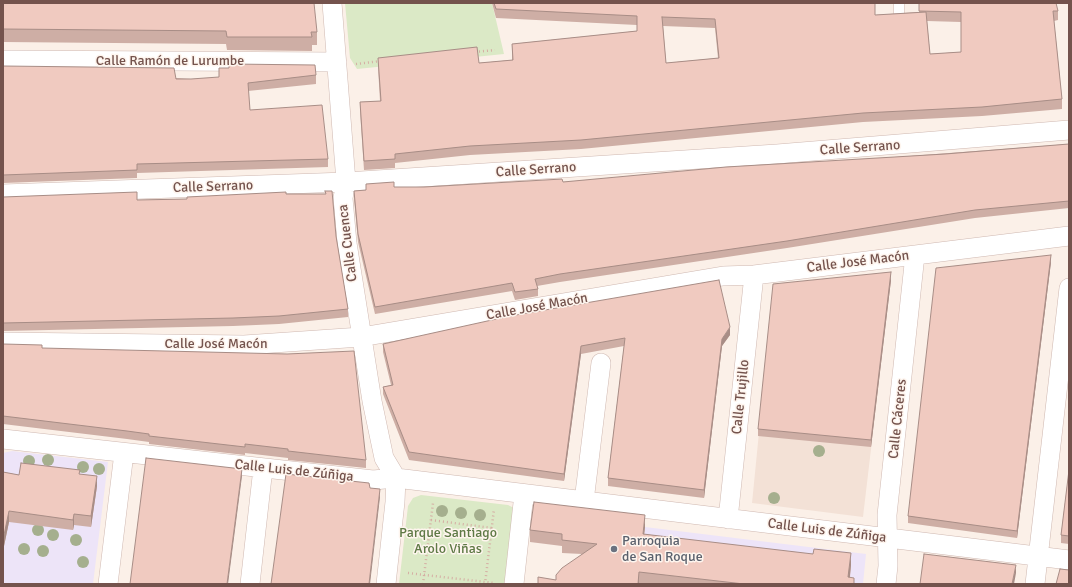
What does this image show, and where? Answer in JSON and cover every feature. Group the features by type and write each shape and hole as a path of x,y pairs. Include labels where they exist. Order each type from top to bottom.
{"street":[{"name":"Calle Cuenca","path":"332,3 346,182 343,198 346,236 372,401 384,458 396,478"},
{"name":"Calle Ramón de Lurumbe","path":"3,60 337,67"},
{"name":"Calle Serrano","path":"3,194 346,182 777,154 1069,130"},
{"name":"Calle José Macón","path":"3,342 244,345 361,337 723,276 754,275 1069,236"},
{"name":"Calle Cáceres","path":"886,584 888,566 887,515 915,255"},
{"name":"Calle Trujillo","path":"728,519 754,275"},
{"path":"1035,584 1069,288"},
{"path":"584,501 601,363"},
{"name":"Calle Luis de Zúñiga","path":"3,439 373,480 396,478 1069,560"},
{"path":"108,584 124,452"},
{"path":"250,584 263,468"},
{"path":"386,584 396,502 396,478"},
{"path":"505,584 524,494"}],"lane":[{"path":"899,3 899,14"}],"path":[{"path":"472,52 495,50"},
{"path":"337,67 385,61"},
{"path":"423,584 433,501"},
{"path":"485,583 494,509"},
{"path":"431,520 492,528"},
{"path":"405,572 485,583 505,584"}],"shaded area":[{"path":"891,280 863,517 752,503 773,291"},
{"path":"12,451 108,462 93,584 3,584 3,453"},
{"path":"645,527 866,554 863,584 639,584"}],"green space":[{"path":"345,3 492,3 504,54 357,69 350,58"},
{"name":"Parque Santiago Arolo Viñas","path":"421,495 508,505 514,508 507,584 399,584 408,506 413,498"}],"building":[{"path":"3,3 314,3 317,32 311,32 312,37 227,37 226,31 3,29"},
{"path":"494,3 875,3 875,15 926,12 930,54 961,52 961,12 919,11 919,3 1056,3 1058,11 1053,11 1062,99 982,107 863,113 581,140 470,146 395,154 395,159 364,161 360,102 381,101 378,58 477,47 479,63 513,60 512,44 637,31 637,16 496,9","holes":["662,17 715,19 719,58 666,63"]},
{"path":"229,64 315,65 316,75 248,83 250,110 322,105 328,159 137,164 137,170 3,175 3,66 174,68 176,79 191,79 219,77 219,68 229,68"},
{"path":"1069,144 1069,201 975,210 787,241 560,274 535,279 538,289 515,292 512,283 375,307 358,234 354,191 366,190 366,184 394,182 394,187 424,187 562,179 563,182 726,167 945,154"},
{"path":"325,191 332,191 336,236 348,309 279,316 233,318 3,323 3,197 137,192 137,200 187,199 187,197 286,192 286,194 326,194"},
{"path":"1051,255 1017,531 908,516 936,268"},
{"path":"891,272 871,440 758,429 773,284"},
{"path":"719,280 730,327 722,339 704,490 608,478 625,338 581,346 564,474 409,452 383,387 393,385 383,344 510,316"},
{"path":"3,344 42,345 42,348 287,354 354,351 366,460 288,451 288,449 245,444 245,447 149,436 149,434 3,416"},
{"path":"146,458 242,469 227,584 130,584"},
{"path":"21,463 80,470 79,474 97,476 91,516 74,514 73,520 9,511 3,535 3,472 19,475"},
{"path":"1069,470 1069,536 1061,535"},
{"path":"286,474 369,483 370,488 380,489 369,584 271,584"},
{"path":"534,502 645,515 643,534 813,554 814,549 851,553 848,577 854,578 854,584 744,584 639,572 638,584 538,584 538,577 556,580 556,575 562,568 597,544 562,540 562,534 530,530"},
{"path":"924,554 1016,565 1012,584 920,584"},
{"path":"1060,569 1069,570 1069,584 1056,584"}],"place":[{"name":"Parroquia de San Roque","path":"614,549"}]}
